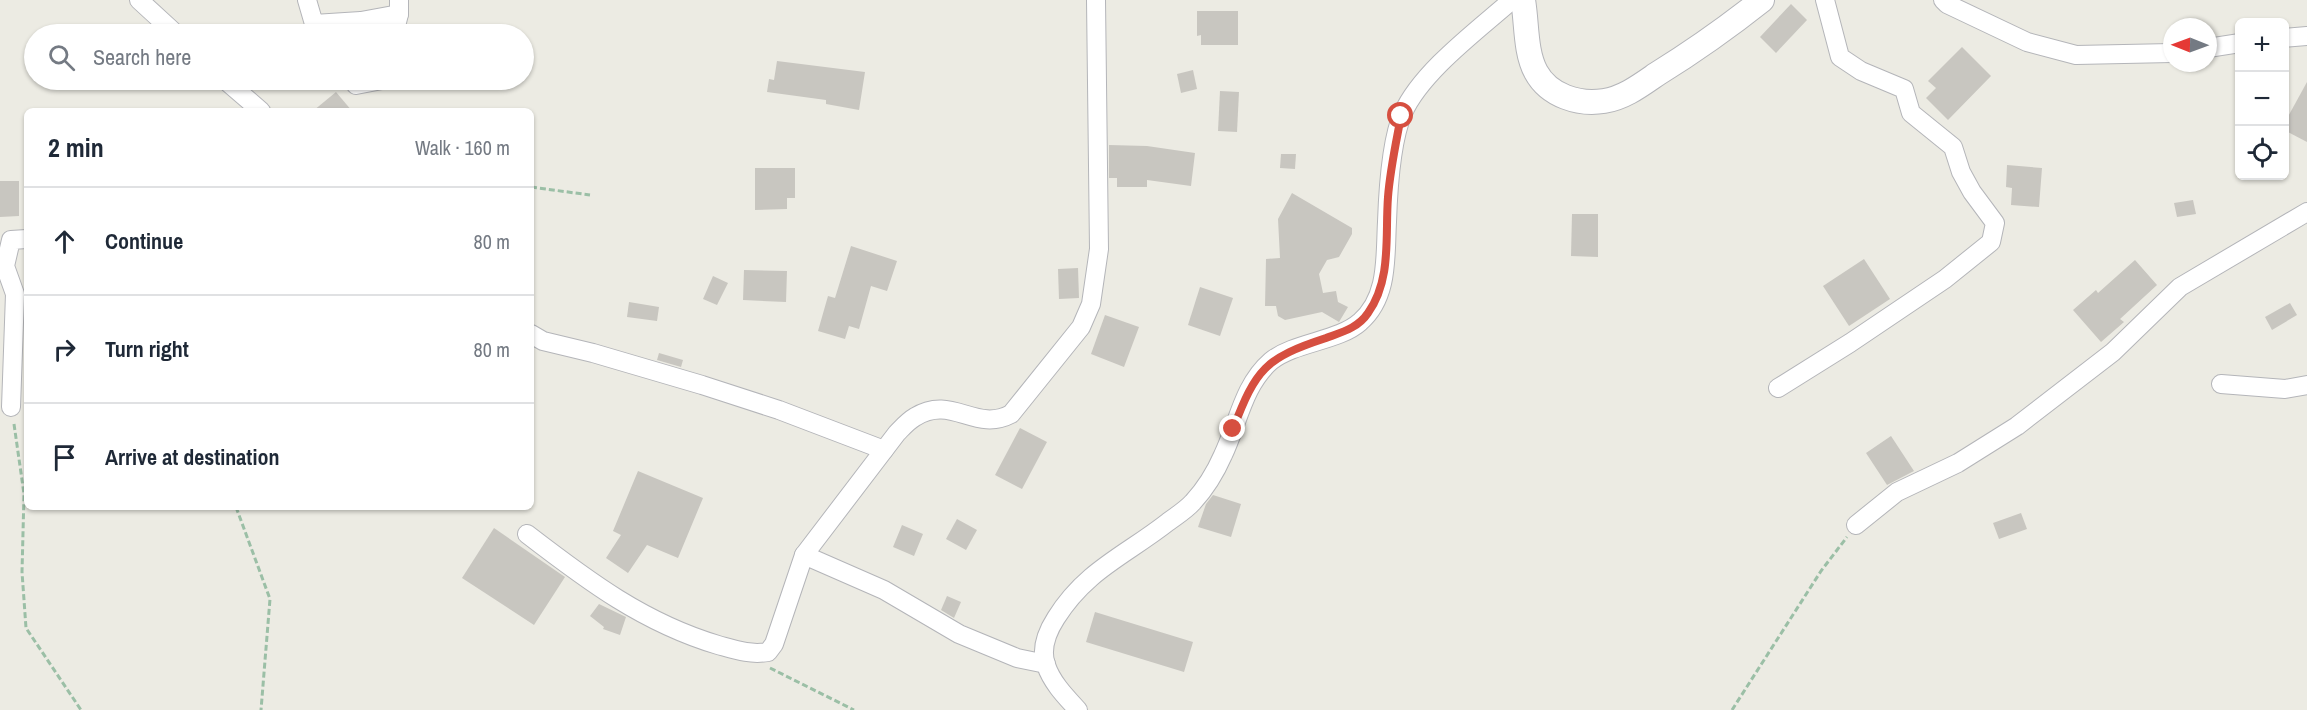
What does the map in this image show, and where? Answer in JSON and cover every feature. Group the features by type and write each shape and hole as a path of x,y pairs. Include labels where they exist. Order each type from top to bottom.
{"street":[{"path":"139,0 165,24"},
{"path":"307,0 314,24 361,21 399,7"},
{"path":"528,534 591,584 638,612 688,636 743,652 757,654 768,652 774,644 804,555 897,433 915,417 932,411 945,409 986,421 1000,420 1011,414 1082,327 1091,304 1099,249 1096,0"},
{"path":"1078,710 1052,680 1043,649 1048,631 1064,606 1085,581 1157,531 1193,502 1223,456 1245,399 1258,376 1272,360 1302,346 1345,331 1359,323 1369,312 1384,276 1389,185 1401,116 1409,99 1425,80 1459,46 1512,0"},
{"path":"1523,0 1529,45 1536,71 1549,88 1566,98 1584,102 1605,101 1627,93 1706,43 1762,0"},
{"path":"1778,387 1850,343 1945,279 1991,242 1995,223 1972,192 1961,172 1953,147 1911,113 1904,89 1861,71 1840,57 1826,0"},
{"path":"1943,0 2027,42 2076,55 2163,53"},
{"path":"396,24 399,7"},
{"path":"2289,38 2307,36"},
{"path":"2217,47 2235,44"},
{"path":"237,90 258,108"},
{"path":"1856,525 1897,492 1958,463 2017,426 2113,352 2180,287 2307,212"},
{"path":"11,407 15,294 5,266 11,240 24,239"},
{"path":"534,336 543,341 593,353 735,396 884,450"},
{"path":"2222,384 2285,389 2307,385"},
{"path":"804,555 884,590 960,634 1017,658 1046,664"}],"path":[{"path":"534,187 590,195"},
{"path":"11,407 24,494 22,572 26,628 81,710"},
{"path":"237,510 270,599 261,710"},
{"path":"1732,710 1821,571 1856,525"},
{"path":"757,654 770,668 854,710"}],"building":[{"path":"1791,4 1807,20 1776,53 1760,37"},
{"path":"1197,11 1238,11 1238,45 1201,45 1201,35 1197,36"},
{"path":"1962,47 1991,76 1948,120 1926,98 1936,88 1928,81"},
{"path":"777,61 865,72 859,110 826,104 826,100 767,92 769,79 774,80"},
{"path":"1193,70 1197,89 1181,93 1177,74"},
{"path":"2307,82 2307,142 2289,133 2289,115"},
{"path":"1220,91 1239,92 1237,132 1218,131"},
{"path":"336,92 349,108 317,108"},
{"path":"1109,145 1147,146 1195,153 1191,186 1147,180 1147,187 1117,187 1117,178 1109,178"},
{"path":"1281,154 1296,154 1295,169 1280,168"},
{"path":"2007,165 2042,168 2039,207 2011,205 2012,188 2006,187"},
{"path":"755,168 795,168 795,198 787,198 787,209 755,210"},
{"path":"0,181 19,181 19,216 0,217"},
{"path":"1292,193 1352,228 1352,234 1339,257 1327,260 1319,274 1323,293 1336,291 1338,302 1348,307 1339,322 1322,312 1285,320 1278,316 1276,306 1265,306 1266,259 1280,258 1278,219"},
{"path":"2193,200 2196,214 2177,217 2174,203"},
{"path":"1572,214 1598,214 1598,257 1571,256"},
{"path":"851,246 897,261 887,291 871,286 859,329 849,326 845,339 818,331 828,296 835,298"},
{"path":"1864,259 1890,299 1849,326 1823,286"},
{"path":"2135,260 2157,285 2120,319 2124,322 2101,342 2073,310 2096,290 2098,293"},
{"path":"1078,268 1079,298 1059,299 1058,269"},
{"path":"744,270 787,271 786,302 743,300"},
{"path":"713,276 728,283 717,305 703,299"},
{"path":"1200,287 1233,298 1220,336 1188,325"},
{"path":"629,302 659,307 657,321 627,317"},
{"path":"2290,303 2297,315 2272,330 2265,317"},
{"path":"1105,315 1139,327 1124,367 1091,354"},
{"path":"659,353 683,360 681,367 657,360"},
{"path":"1020,428 1047,442 1022,489 995,475"},
{"path":"1891,436 1914,471 1887,485 1866,453"},
{"path":"638,471 703,498 678,558 647,545 628,573 606,558 621,535 613,531"},
{"path":"1213,495 1241,504 1231,537 1198,527 1206,504"},
{"path":"2021,513 2027,529 1999,539 1993,523"},
{"path":"957,519 977,530 966,550 946,539"},
{"path":"902,525 923,534 914,556 893,547"},
{"path":"494,528 565,577 534,625 462,578"},
{"path":"947,596 961,602 954,618 941,610"},
{"path":"599,604 626,617 620,635 603,629 604,627 590,616"},
{"path":"1095,612 1193,642 1184,672 1086,642"}],"route":[{"path":"1233,429 1245,399 1258,376 1272,360 1302,346 1345,331 1359,323 1369,312 1384,276 1388,195 1401,116"}]}
